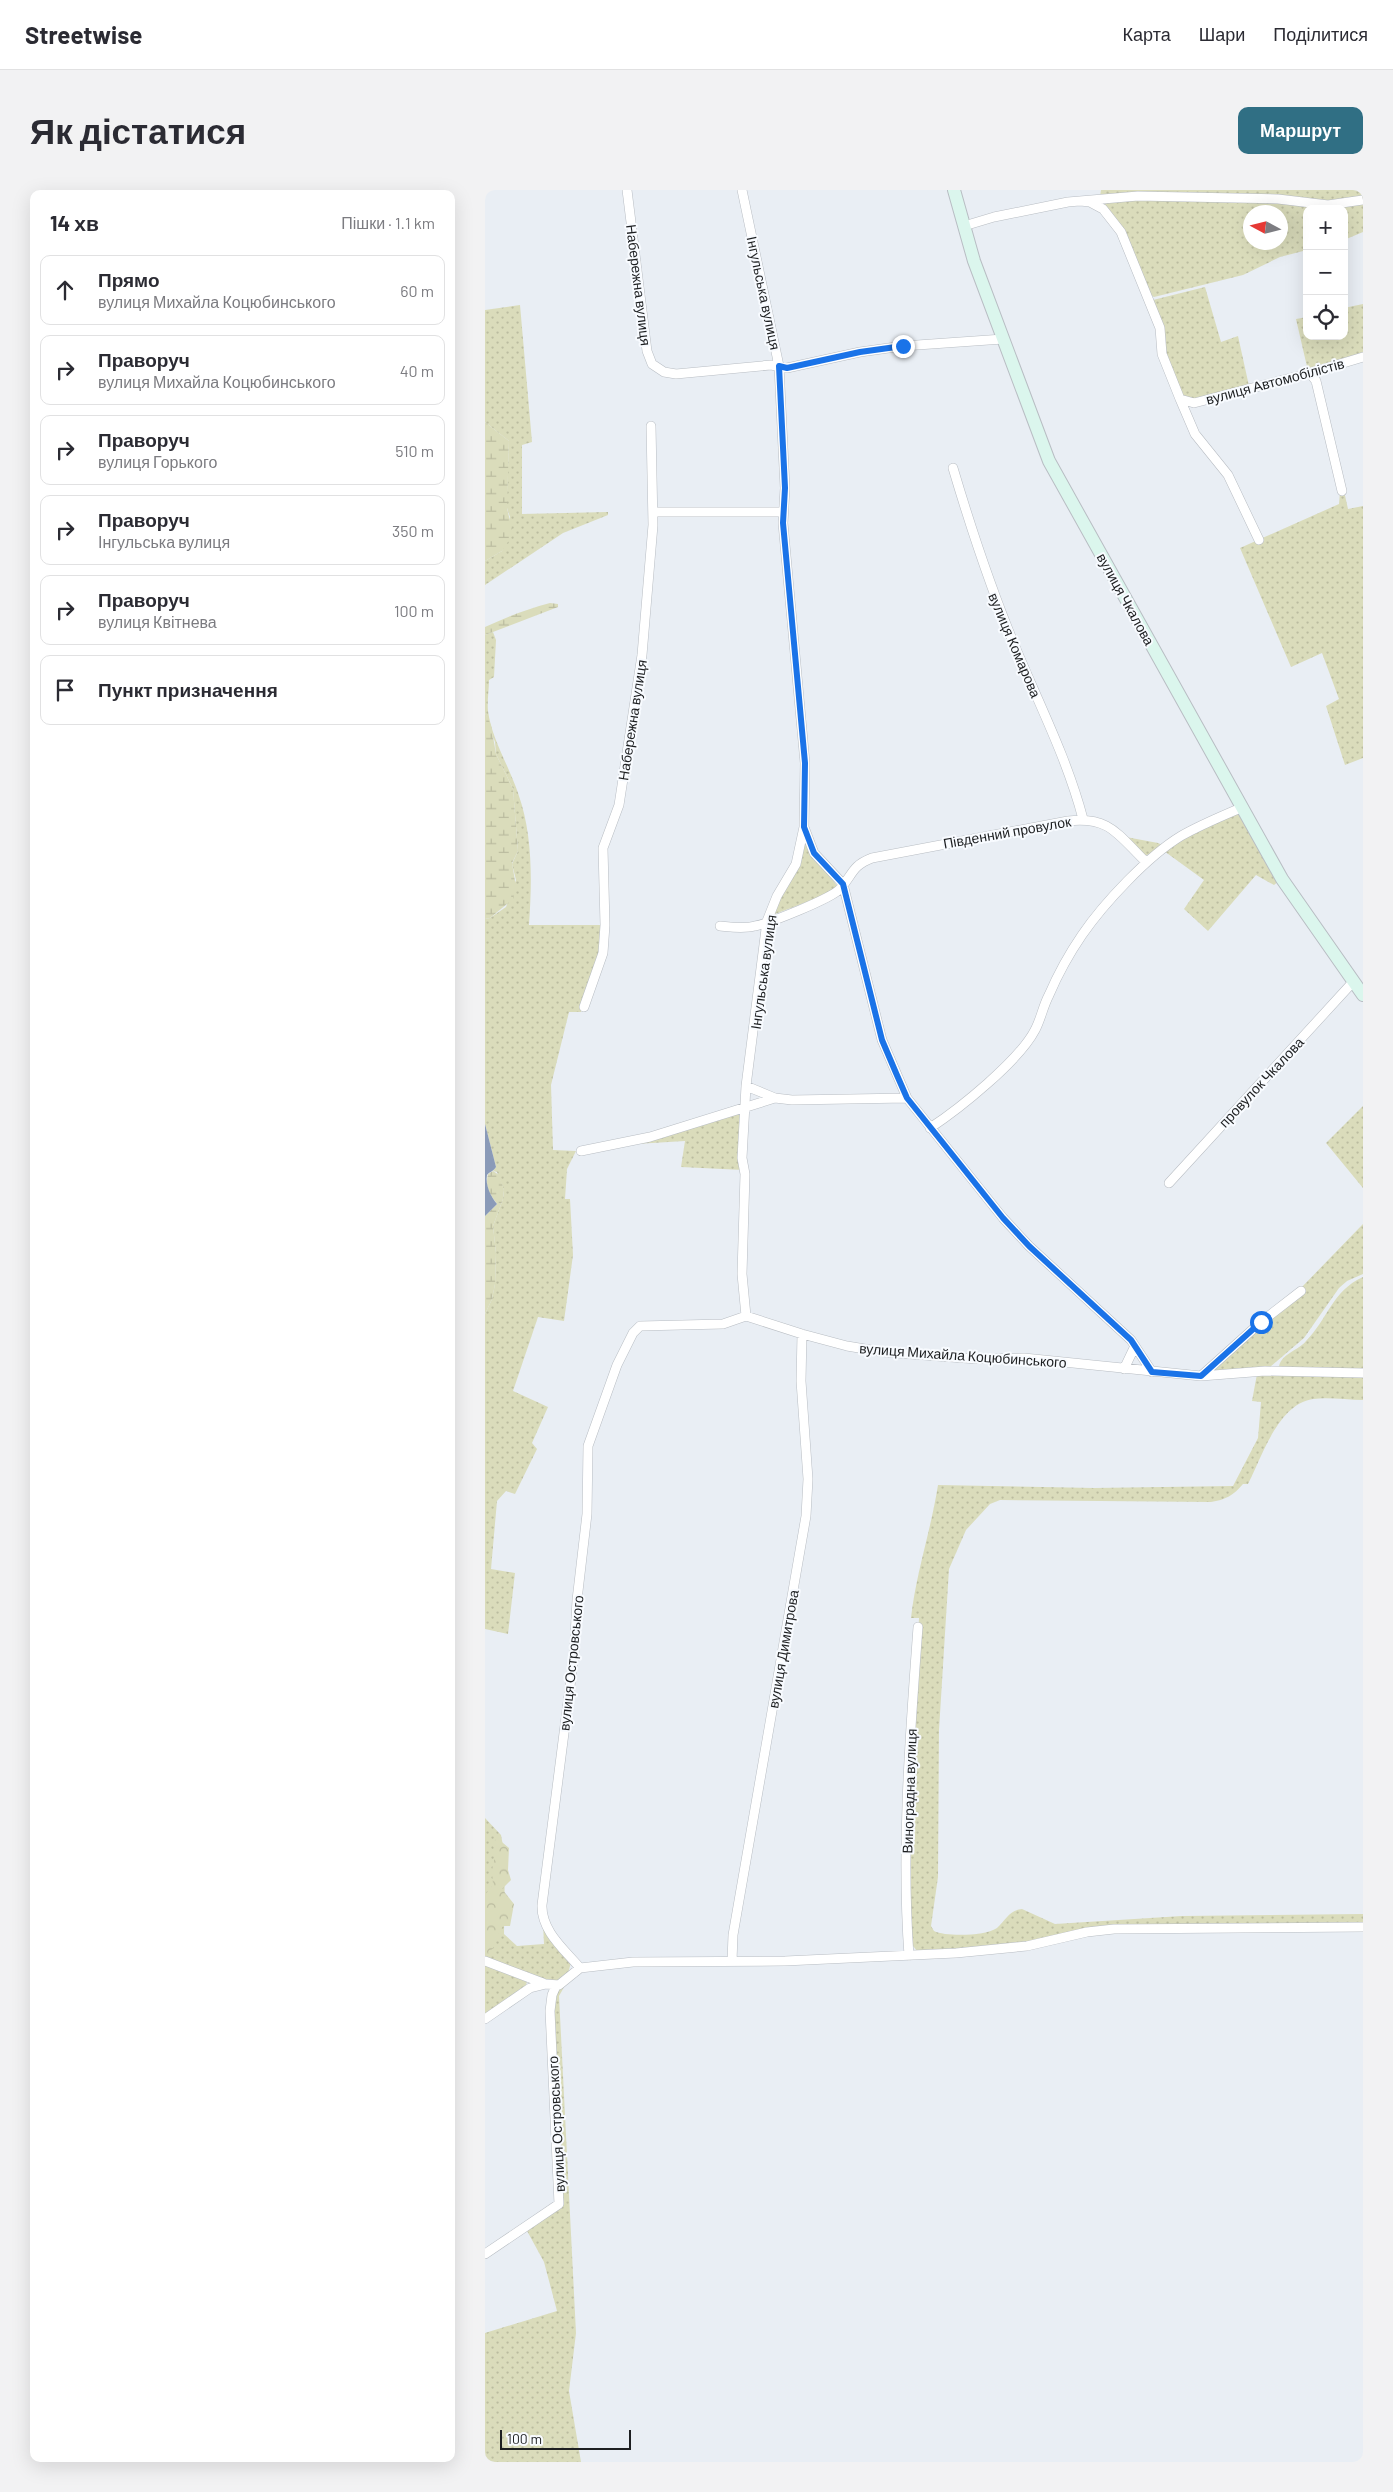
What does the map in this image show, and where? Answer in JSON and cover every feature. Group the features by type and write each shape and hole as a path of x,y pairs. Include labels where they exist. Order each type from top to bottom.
{"street":[{"name":"Набережна вулиця","path":"627,190 649,358 652,364 664,372 690,373 771,365 779,366"},
{"name":"Інгульська вулиця","path":"742,190 779,366 785,488 782,512 805,763 804,827 795,864 777,896 767,921 746,1086 742,1158 745,1174 742,1274 746,1316"},
{"name":"вулиця Чкалова","path":"954,190 974,261 1049,462 1283,879 1363,995"},
{"path":"964,226 994,217 1080,201 1155,195 1208,199 1278,198 1328,205 1363,200"},
{"path":"1080,201 1090,202 1103,209 1121,232 1160,328 1163,354 1195,434 1228,475 1259,540"},
{"path":"779,366 787,368 860,352 903,346 1003,339"},
{"name":"вулиця Автомобілістів","path":"1180,399 1194,403 1310,373 1363,357"},
{"path":"1310,373 1316,381 1342,491"},
{"name":"Набережна вулиця","path":"584,1007 603,952 605,925 603,848 619,805 642,655 653,512 651,426"},
{"name":"вулиця Комарова","path":"953,468 976,546 1019,656 1061,752 1083,819"},
{"path":"653,512 782,512"},
{"path":"930,1128 955,1112 997,1074 1034,1033 1069,954 1083,933 1146,862 1180,837 1243,807"},
{"name":"Південний провулок","path":"826,866 840,871 855,867 872,858 1083,819 1092,819 1105,824 1146,862"},
{"path":"804,827 814,853 843,884 882,1040 907,1098 1023,1239 1135,1346 1152,1372"},
{"path":"720,926 747,927 811,905 834,893 855,867"},
{"name":"провулок Чкалова","path":"1169,1183 1353,982"},
{"path":"746,1086 775,1098 791,1100 907,1098"},
{"path":"581,1151 650,1137 745,1109 763,1100 775,1098"},
{"path":"1201,1376 1261,1322 1301,1291"},
{"name":"вулиця Островського","path":"581,1968 551,1934 545,1923 542,1905 574,1655 577,1600 587,1514 589,1446 617,1365 633,1333 640,1326 723,1324 746,1316"},
{"name":"вулиця Михайла Коцюбинського","path":"746,1316 847,1346 883,1352 977,1359 1024,1358 1201,1376 1269,1371 1363,1373"},
{"name":"вулиця Димитрова","path":"731,1961 733,1935 806,1516 808,1479 801,1381 802,1334"},
{"path":"1124,1369 1135,1346"},
{"name":"Виноградна вулиця","path":"909,1956 906,1920 907,1821 913,1672 918,1627"},
{"path":"485,1961 556,1986 581,1968 633,1962 909,1956 1027,1946 1087,1932 1114,1930 1363,1927"},
{"path":"485,2019 529,1988 546,1984"},
{"name":"вулиця Островського","path":"485,2254 559,2204 550,2011 552,1995 556,1986"}],"green space":[{"path":"1101,190 1363,190 1363,199 1340,203 1100,196"},
{"path":"1113,199 1363,201 1363,232 1348,238 1348,205 1303,205 1303,251 1280,257 1243,275 1154,297 1151,295 1100,201"},
{"path":"1205,287 1221,342 1238,336 1249,386 1194,401 1181,397 1164,354 1153,300"},
{"path":"1363,304 1363,355 1308,371 1296,319 1303,318 1303,340 1348,340 1348,307"},
{"path":"520,305 532,442 522,445 522,514 608,512 608,515 563,533 485,585 485,561 502,551 510,517 507,508 509,441 485,422 485,310"},
{"path":"485,422 509,441 507,508 513,534 502,551 485,561"},
{"path":"1344,491 1348,509 1363,506 1363,758 1345,765 1326,706 1339,699 1322,653 1291,667 1240,548 1339,504 1340,492"},
{"path":"550,603 558,604 558,607 485,635 485,627"},
{"path":"493,632 496,640 494,677 489,680 488,711 497,743 523,809 529,842 531,875 529,925 603,925 599,967 581,1012 569,1012 551,1085 553,1150 576,1151 567,1169 565,1199 570,1199 573,1255 564,1321 538,1317 513,1391 548,1407 532,1443 537,1449 515,1494 506,1491 497,1501 491,1569 515,1573 508,1634 485,1629 485,1314 492,1299 495,1284 496,1253 493,1226 503,1199 504,1190 497,1172 493,1171 496,1167 485,1124 485,919 490,918 506,907 516,880 512,864 518,851 513,789 496,754 495,742 485,713 485,635"},
{"path":"485,713 491,725 496,754 513,789 518,851 512,863 516,887 513,899 490,918 485,919"},
{"path":"1238,813 1279,881 1274,885 1256,875 1208,931 1184,909 1204,880 1164,851 1194,833"},
{"path":"803,836 837,886 833,892 775,914 774,913"},
{"path":"1126,837 1162,845 1146,855 1139,852"},
{"path":"1363,1106 1363,1188 1326,1143"},
{"path":"741,1112 743,1170 681,1167 685,1141 619,1145"},
{"path":"493,1171 499,1175 504,1190 503,1199 493,1226 496,1253 495,1284 492,1299 485,1314 485,1216 497,1204 487,1186 488,1174"},
{"path":"1363,1224 1363,1274 1347,1281 1339,1288 1304,1338 1270,1367 1227,1372 1210,1370 1300,1289"},
{"path":"1363,1277 1363,1370 1279,1368 1282,1360 1303,1344 1313,1333 1344,1290"},
{"path":"1257,1374 1363,1376 1363,1400 1319,1398 1301,1403 1290,1411 1273,1433 1248,1484 1243,1484 1233,1494 1221,1500 1211,1502 1000,1500 990,1504 966,1530 949,1569 939,1730 938,1877 931,1926 934,1931 947,1934 966,1935 984,1933 997,1928 1011,1913 1022,1909 1055,1924 1182,1916 1363,1914 1363,1924 1113,1927 1044,1940 955,1950 917,1951 910,1942 909,1821 919,1618 911,1618 916,1585 938,1485 1094,1488 1233,1486 1258,1438 1261,1402 1252,1401"},
{"path":"485,1818 501,1835 505,1856 504,1934 517,1946 544,1944 543,1923 571,1962 568,1974 557,1984 485,1959"},
{"path":"497,1838 509,1848 508,1870 511,1880 502,1889 514,1904 510,1926 503,1926 495,1945 487,1954 485,1953 485,1895 493,1885 492,1870 496,1852 492,1844"},
{"path":"485,1962 527,1981 526,1985 485,2015"},
{"path":"567,1982 559,1996 576,2333 569,2391 581,2462 485,2462 485,2333 557,2311 544,2262 526,2229 561,2205 552,2012 557,1990"}],"water":[{"path":"485,1124 496,1167 487,1175 487,1183 497,1204 485,1216"}],"route":[{"path":"903,346 860,352 787,368 779,366 782,395 785,488 782,512 800,688 805,763 804,827 814,853 843,884 882,1040 907,1098 1003,1218 1029,1246 1131,1340 1152,1372 1201,1376 1261,1322"}]}
